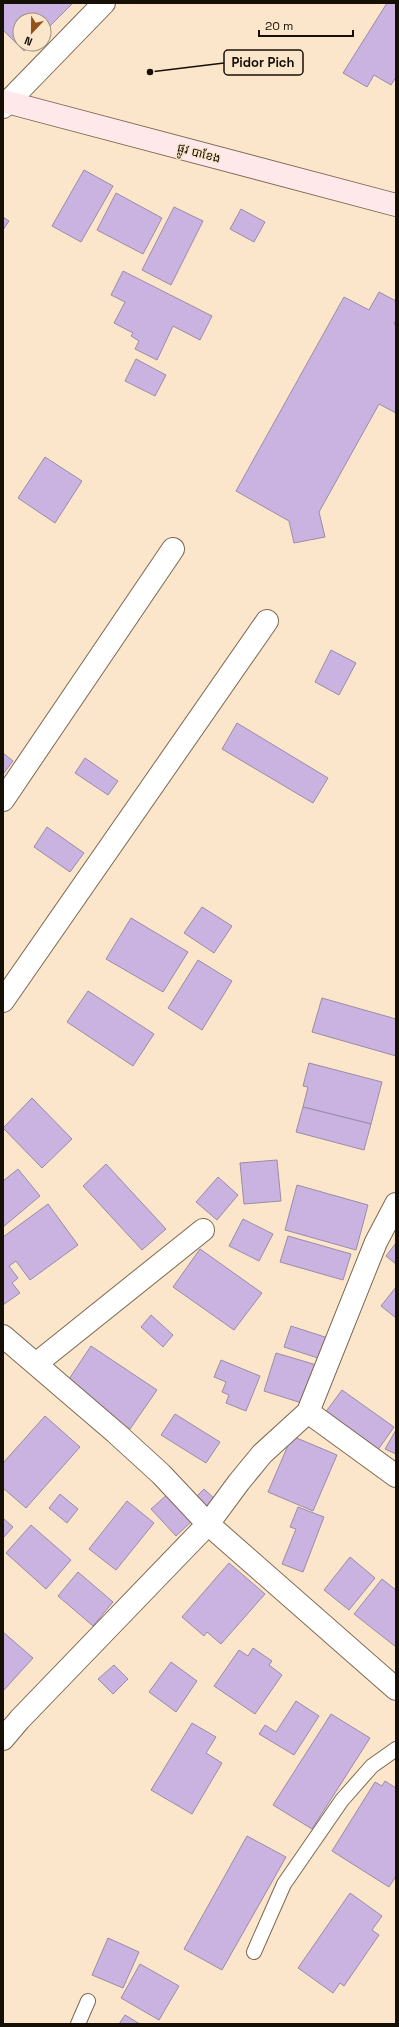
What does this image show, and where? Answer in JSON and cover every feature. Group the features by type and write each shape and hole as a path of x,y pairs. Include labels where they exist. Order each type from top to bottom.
{"street":[{"path":"4,103 104,3"},
{"name":"ផ្លូវ បាខែង","path":"4,103 396,205"},
{"path":"3,800 173,549"},
{"path":"3,1000 267,621"},
{"path":"3,1739 20,1719 208,1524 262,1454 308,1412 376,1242 396,1204"},
{"path":"37,1363 203,1230"},
{"path":"3,1336 37,1363 161,1474 208,1524 393,1682"},
{"path":"308,1412 396,1476"}],"lane":[{"path":"254,1952 284,1884 333,1813 372,1766 396,1749"},
{"path":"78,2024 88,2001"}],"building":[{"path":"3,3 73,3 52,24 52,12 12,12 12,39 3,30"},
{"path":"387,3 396,3 396,77 391,85 374,75 367,87 343,73"},
{"path":"84,170 113,186 81,242 52,226"},
{"path":"116,193 162,218 143,254 97,230"},
{"path":"174,207 203,221 171,285 142,270"},
{"path":"241,209 265,222 254,242 230,229"},
{"path":"3,217 9,221 3,230"},
{"path":"123,271 212,316 200,340 173,326 157,360 135,349 139,341 131,336 133,333 114,323 125,302 111,295"},
{"path":"379,292 396,301 396,320 394,324 396,325 396,413 379,404 319,512 325,537 294,543 289,521 236,491 344,297 369,310"},
{"path":"136,359 166,375 155,396 125,381"},
{"path":"45,457 82,481 55,523 18,498"},
{"path":"331,650 356,663 339,695 315,682"},
{"path":"237,723 328,778 313,803 222,749"},
{"path":"3,753 13,761 3,774"},
{"path":"85,758 118,781 108,795 75,773"},
{"path":"47,827 84,853 70,872 34,847"},
{"path":"202,907 232,926 214,953 184,933"},
{"path":"131,918 188,952 163,992 106,959"},
{"path":"198,960 232,981 202,1030 168,1008"},
{"path":"88,991 154,1034 133,1066 67,1022"},
{"path":"322,998 396,1019 396,1056 312,1032"},
{"path":"309,1063 382,1082 371,1124 303,1107 308,1087 303,1086"},
{"path":"32,1098 72,1139 42,1168 3,1128"},
{"path":"303,1107 371,1124 364,1150 296,1132"},
{"path":"277,1160 281,1201 244,1204 240,1163"},
{"path":"106,1164 166,1229 142,1250 83,1186"},
{"path":"18,1169 40,1196 3,1227 3,1181"},
{"path":"218,1177 238,1195 217,1220 196,1202"},
{"path":"297,1185 368,1205 356,1250 285,1230"},
{"path":"48,1204 78,1245 30,1280 16,1261 9,1266 18,1278 12,1283 20,1293 3,1305 3,1237"},
{"path":"243,1219 273,1234 259,1261 229,1246"},
{"path":"288,1236 351,1254 343,1280 280,1262"},
{"path":"396,1243 396,1264 386,1256"},
{"path":"200,1249 262,1293 234,1330 173,1287"},
{"path":"396,1287 396,1318 381,1306"},
{"path":"151,1315 173,1335 163,1347 141,1327"},
{"path":"291,1326 328,1338 321,1359 284,1347"},
{"path":"91,1346 157,1390 130,1429 65,1385"},
{"path":"276,1353 320,1366 308,1405 264,1391"},
{"path":"221,1360 260,1376 246,1411 226,1403 229,1395 222,1392 226,1382 214,1377"},
{"path":"342,1390 394,1427 375,1454 322,1417"},
{"path":"175,1414 220,1442 206,1463 161,1435"},
{"path":"45,1416 80,1447 26,1508 3,1488 3,1463"},
{"path":"396,1430 396,1454 385,1449"},
{"path":"292,1436 337,1455 313,1511 268,1492"},
{"path":"204,1489 217,1501 207,1512 194,1499"},
{"path":"169,1493 194,1519 176,1536 151,1509"},
{"path":"60,1494 78,1509 67,1523 49,1508"},
{"path":"127,1501 154,1523 116,1570 89,1549"},
{"path":"298,1507 324,1517 303,1572 282,1564 296,1529 290,1527"},
{"path":"3,1518 13,1527 3,1538"},
{"path":"31,1525 71,1560 46,1589 6,1553"},
{"path":"350,1557 375,1578 349,1610 324,1590"},
{"path":"229,1563 265,1594 221,1644 207,1632 204,1636 182,1617"},
{"path":"78,1572 113,1602 93,1626 58,1596"},
{"path":"382,1579 396,1590 396,1647 354,1614"},
{"path":"3,1632 33,1658 3,1691"},
{"path":"253,1648 272,1661 269,1665 282,1675 255,1714 214,1686 239,1650 248,1656"},
{"path":"171,1662 197,1681 176,1712 149,1692"},
{"path":"114,1665 128,1679 113,1694 98,1679"},
{"path":"296,1701 319,1716 294,1755 259,1734 265,1725 276,1732"},
{"path":"331,1714 370,1738 312,1829 273,1805"},
{"path":"192,1723 216,1737 206,1753 222,1763 192,1814 151,1790"},
{"path":"385,1781 396,1788 396,1876 389,1887 332,1851 375,1782 382,1786"},
{"path":"247,1836 286,1857 222,1970 184,1949"},
{"path":"350,1893 382,1916 372,1930 379,1935 344,1986 340,1983 333,1993 298,1968"},
{"path":"108,1938 139,1952 123,1988 92,1975"},
{"path":"140,1964 179,1986 159,2020 121,1998"},
{"path":"125,2015 140,2024 119,2024"}],"place":[{"name":"Pidor Pich","path":"150,72"}]}
